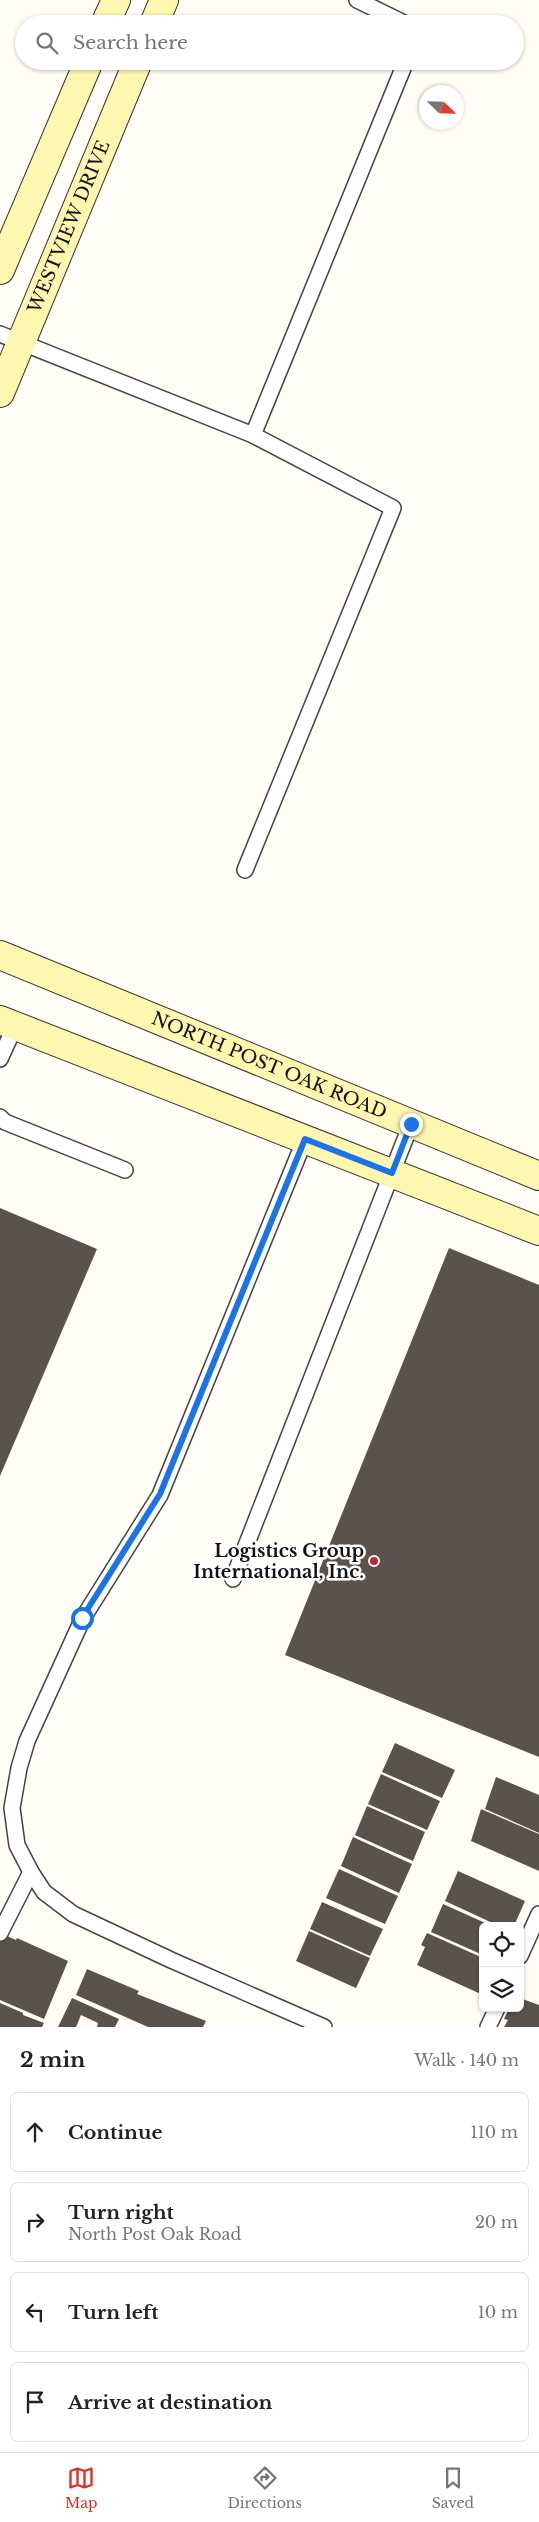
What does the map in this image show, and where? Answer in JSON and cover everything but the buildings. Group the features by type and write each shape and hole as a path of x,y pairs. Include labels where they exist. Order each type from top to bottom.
{"main road":[{"path":"109,15 116,0"},
{"path":"158,15 164,0"},
{"path":"0,270 85,70"},
{"name":"WESTVIEW DRIVE","path":"0,393 10,338 134,70"},
{"name":"NORTH POST OAK ROAD","path":"0,955 539,1176"},
{"path":"8,1023 539,1231"}],"lane":[{"path":"357,0 388,15"},
{"path":"253,435 402,70"},
{"path":"10,338 253,435 393,508 245,870"},
{"path":"0,1059 8,1023"},
{"path":"0,1117 5,1122 125,1170"},
{"path":"233,1579 411,1124"},
{"path":"305,1139 160,1494 82,1618 27,1741 19,1768 12,1808 17,1844 31,1872 44,1892 73,1914 171,1960 324,2027"},
{"path":"0,1933 31,1872"},
{"path":"524,1947 539,1914"},
{"path":"488,2027 495,2012"}],"place":[{"name":"Logistics Group International, Inc.","path":"374,1561"}],"route":[{"path":"82,1618 160,1494 305,1139 392,1173 411,1124"}]}
